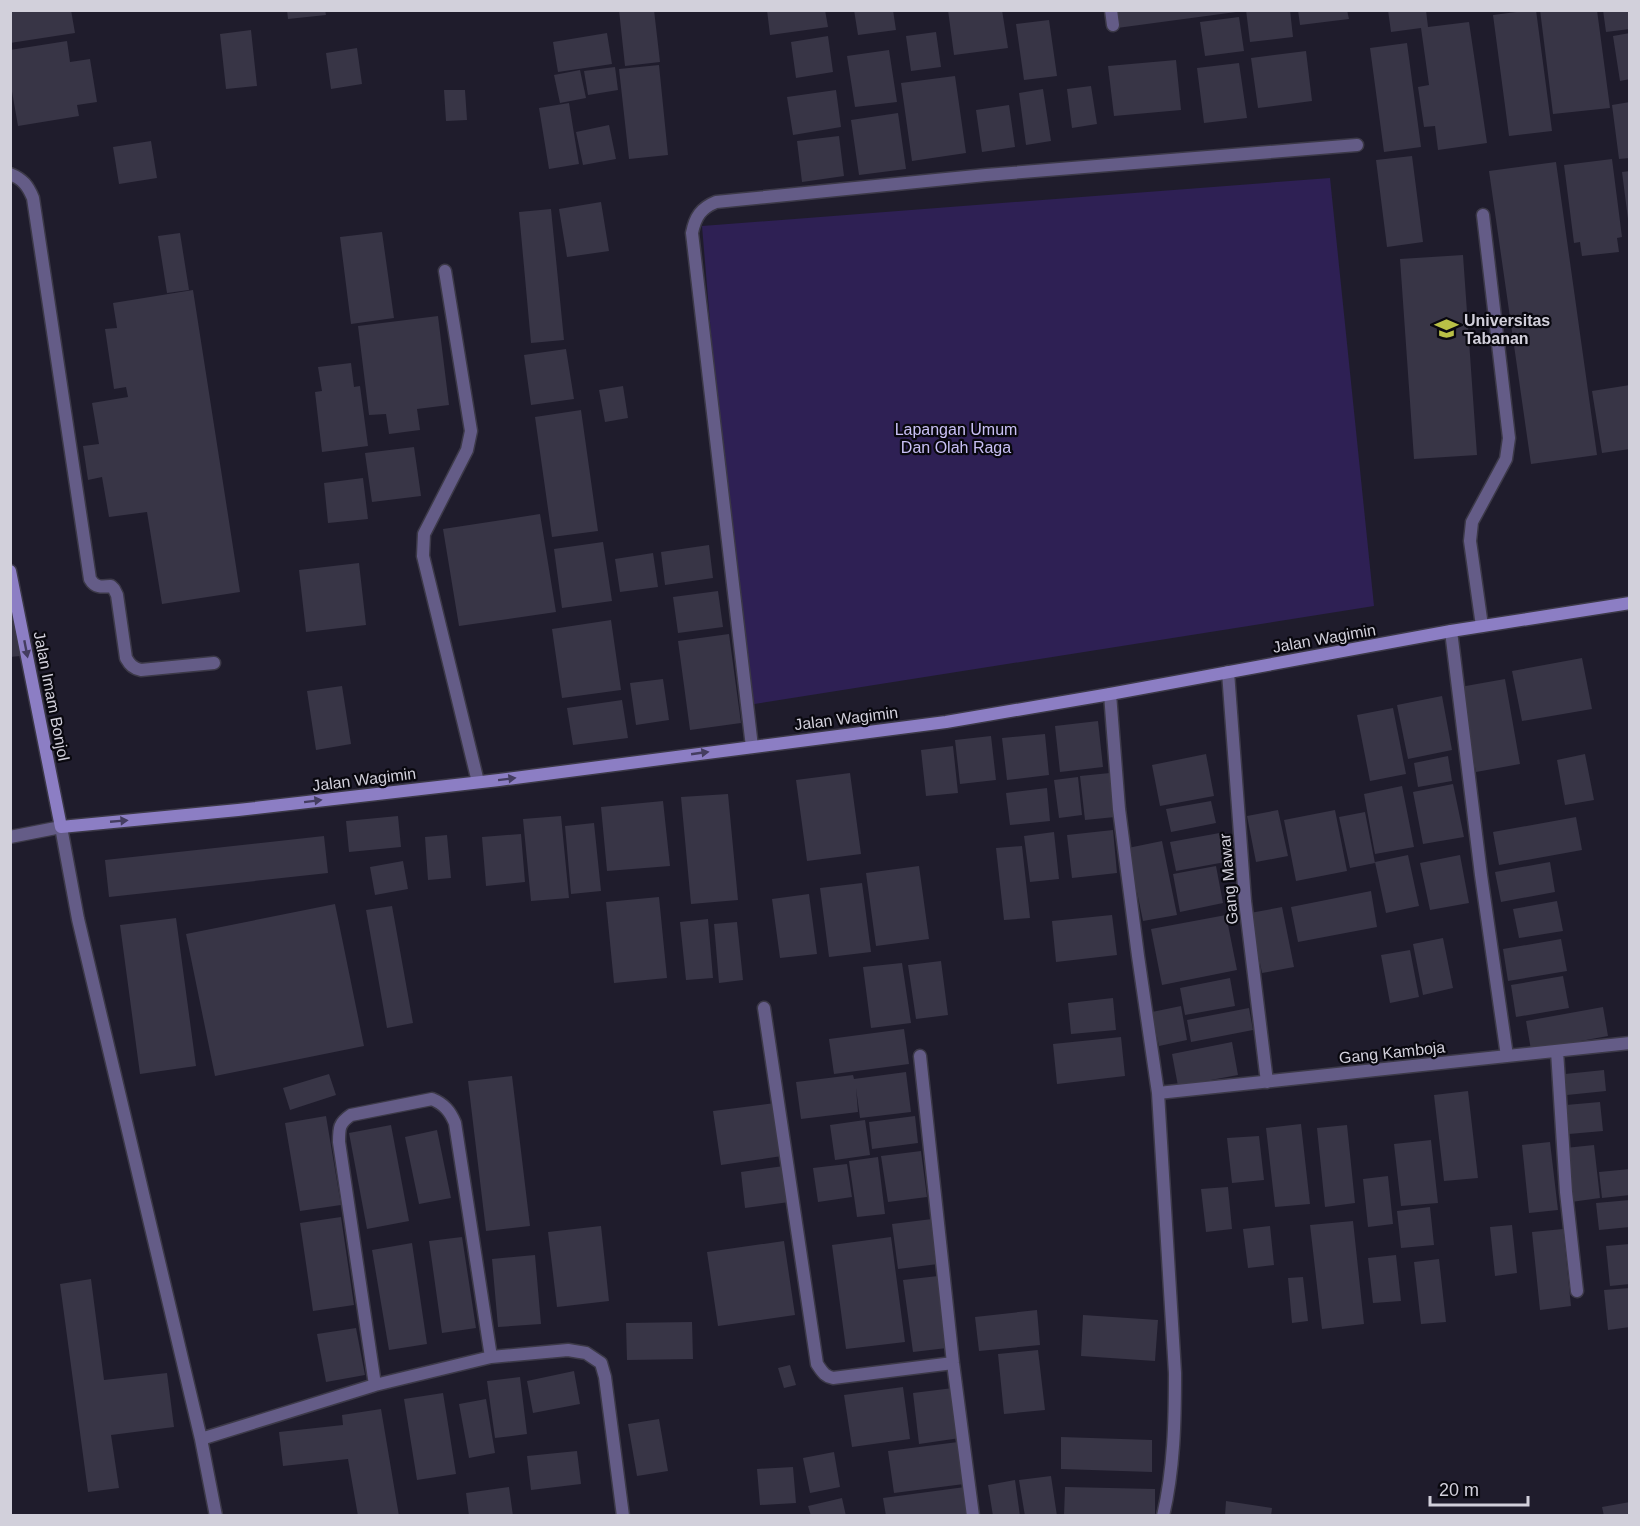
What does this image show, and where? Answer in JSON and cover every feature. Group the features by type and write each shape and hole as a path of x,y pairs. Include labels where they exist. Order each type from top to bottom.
{"main road":[{"name":"Jalan Imam Bonjol","path":"10,571 61,827"},
{"name":"Jalan Wagimin","path":"61,827 249,809 478,782 946,722 1451,631 1629,603"}],"street":[{"path":"1111,10 1113,25"},
{"path":"752,747 692,233 694,221 700,212 716,202 725,201 986,175 1357,145"},
{"path":"10,174 19,178 27,186 33,198 90,579 99,587 111,586 117,595 126,658 134,668 141,670 214,663"},
{"path":"1482,626 1470,541 1472,522 1506,459 1509,438 1483,215"},
{"path":"446,270 471,431 466,450 424,534 423,556 478,782"},
{"path":"1451,631 1480,874 1507,1056"},
{"name":"Gang Mawar","path":"1228,672 1245,901 1267,1082"},
{"path":"1110,694 1122,832 1158,1093 1175,1373 1175,1416 1170,1481 1163,1515"},
{"path":"10,837 61,827 78,919 201,1439 216,1515"},
{"path":"764,1008 817,1364 827,1377 833,1378 953,1363"},
{"name":"Gang Kamboja","path":"1158,1093 1629,1043"},
{"path":"1557,1051 1566,1192 1577,1291"},
{"path":"920,1056 953,1363 973,1515"},
{"path":"375,1385 339,1142 339,1129 342,1121 351,1115 432,1099 441,1103 450,1112 455,1123 491,1358"},
{"path":"201,1439 375,1385 491,1358 568,1350 586,1353 601,1363 605,1377 623,1515"}],"green space":[{"name":"Lapangan Umum Dan Olah Raga","path":"1330,178 1374,606 742,706 702,226"}],"building":[{"path":"10,10 71,10 75,33 10,43"},
{"path":"287,10 325,10 326,15 288,19"},
{"path":"619,10 654,10 660,62 625,66"},
{"path":"767,10 825,10 828,27 770,35"},
{"path":"854,10 893,10 896,30 858,35"},
{"path":"948,10 1002,10 1008,48 954,55"},
{"path":"1115,10 1236,10 1236,12 1117,28"},
{"path":"1246,10 1290,10 1293,37 1250,42"},
{"path":"1298,10 1347,10 1349,19 1300,25"},
{"path":"1388,10 1426,10 1428,27 1469,22 1487,143 1438,150 1435,126 1424,127 1418,87 1429,85 1421,28 1391,32"},
{"path":"1536,10 1552,131 1509,136 1493,15"},
{"path":"1540,10 1597,10 1610,108 1553,114"},
{"path":"1603,10 1630,10 1630,29 1606,32"},
{"path":"1239,17 1244,51 1205,56 1200,22"},
{"path":"1049,20 1057,76 1024,80 1016,24"},
{"path":"251,30 257,86 226,89 220,34"},
{"path":"936,32 941,67 911,71 906,36"},
{"path":"607,33 612,64 558,72 553,42"},
{"path":"1630,33 1630,79 1620,81 1613,36"},
{"path":"828,36 833,72 796,78 791,42"},
{"path":"67,41 70,62 90,59 97,102 77,105 79,116 18,126 10,80 10,50"},
{"path":"1407,43 1421,147 1384,152 1370,48"},
{"path":"357,48 362,84 331,89 326,53"},
{"path":"889,50 897,102 855,107 847,56"},
{"path":"1306,51 1312,101 1258,108 1251,58"},
{"path":"1176,60 1181,110 1114,116 1108,66"},
{"path":"1239,63 1247,118 1204,123 1197,68"},
{"path":"659,65 668,155 629,159 619,69"},
{"path":"615,67 618,90 588,95 584,71"},
{"path":"580,70 586,98 560,103 554,75"},
{"path":"955,76 966,153 912,161 901,83"},
{"path":"1091,86 1097,124 1072,128 1067,89"},
{"path":"1043,89 1051,141 1026,145 1019,93"},
{"path":"444,90 465,90 467,120 446,121"},
{"path":"836,90 841,127 793,135 787,97"},
{"path":"1630,102 1630,158 1619,159 1612,105"},
{"path":"569,103 579,164 549,169 539,108"},
{"path":"1009,105 1015,147 982,152 976,110"},
{"path":"898,113 906,169 859,175 851,120"},
{"path":"609,125 616,159 583,165 576,132"},
{"path":"839,136 844,176 802,182 797,141"},
{"path":"151,141 157,178 119,184 113,147"},
{"path":"1412,156 1423,242 1387,247 1376,160"},
{"path":"1612,159 1622,237 1617,238 1619,252 1582,256 1580,242 1574,243 1564,165"},
{"path":"1556,162 1597,455 1531,464 1489,171"},
{"path":"1630,171 1630,219 1628,219 1622,172"},
{"path":"601,202 609,251 567,257 559,209"},
{"path":"551,209 564,340 531,343 519,212"},
{"path":"382,232 394,318 351,324 340,237"},
{"path":"180,233 189,290 167,293 158,236"},
{"path":"1463,255 1477,455 1414,459 1400,259"},
{"path":"193,290 240,592 162,604 147,512 109,517 102,477 88,480 83,446 99,444 92,403 128,397 126,387 114,389 105,329 117,328 113,303"},
{"path":"438,316 449,405 417,409 420,430 389,434 386,414 369,415 358,326"},
{"path":"566,349 574,399 531,405 524,355"},
{"path":"351,363 354,387 360,386 368,446 322,452 315,392 322,391 318,367"},
{"path":"1630,385 1630,449 1602,453 1592,391"},
{"path":"623,386 628,418 605,422 599,390"},
{"path":"581,410 598,531 552,537 535,417"},
{"path":"414,447 421,496 372,502 365,453"},
{"path":"363,478 368,519 328,523 324,483"},
{"path":"540,514 556,612 459,626 443,529"},
{"path":"603,542 612,601 562,608 554,549"},
{"path":"709,545 713,578 665,585 661,552"},
{"path":"653,553 658,587 620,592 615,559"},
{"path":"359,563 366,625 306,632 299,570"},
{"path":"10,591 12,591 20,656 10,657"},
{"path":"718,591 723,627 678,633 673,597"},
{"path":"611,620 621,690 562,698 552,629"},
{"path":"729,634 741,723 690,730 678,641"},
{"path":"1582,658 1592,709 1522,721 1512,671"},
{"path":"663,679 669,720 636,725 630,683"},
{"path":"1505,679 1520,764 1476,772 1460,687"},
{"path":"342,686 351,744 316,750 307,691"},
{"path":"1442,696 1452,750 1408,759 1397,705"},
{"path":"622,700 628,738 573,745 567,708"},
{"path":"1393,708 1406,774 1370,781 1357,715"},
{"path":"1098,721 1103,767 1060,772 1055,726"},
{"path":"1045,734 1049,775 1007,780 1002,738"},
{"path":"991,736 996,780 960,784 955,740"},
{"path":"953,746 958,793 926,796 921,750"},
{"path":"1206,754 1214,796 1160,806 1152,765"},
{"path":"1585,754 1594,800 1565,805 1557,760"},
{"path":"1448,756 1452,781 1418,787 1414,763"},
{"path":"850,773 861,854 807,861 796,780"},
{"path":"1110,773 1115,817 1085,820 1080,776"},
{"path":"1078,777 1082,815 1059,818 1054,780"},
{"path":"1453,784 1464,837 1423,844 1413,792"},
{"path":"1402,786 1414,847 1375,854 1364,794"},
{"path":"1047,788 1050,821 1010,825 1006,793"},
{"path":"728,794 738,900 691,904 681,797"},
{"path":"663,801 670,866 607,871 601,807"},
{"path":"1211,801 1216,823 1171,832 1166,809"},
{"path":"1278,810 1288,856 1256,862 1247,816"},
{"path":"1335,810 1347,871 1296,881 1284,820"},
{"path":"1365,812 1375,863 1350,868 1339,817"},
{"path":"398,816 401,847 349,852 346,821"},
{"path":"561,816 569,898 531,901 523,819"},
{"path":"1576,817 1582,850 1499,865 1493,832"},
{"path":"594,823 601,891 571,894 565,826"},
{"path":"1113,830 1117,873 1072,878 1067,835"},
{"path":"1054,832 1059,879 1030,882 1024,836"},
{"path":"1225,832 1231,861 1176,871 1170,842"},
{"path":"521,834 525,882 486,886 482,837"},
{"path":"447,835 451,878 428,880 425,837"},
{"path":"324,836 328,873 109,897 105,860"},
{"path":"1162,841 1177,915 1143,921 1128,848"},
{"path":"1022,846 1030,918 1004,920 996,848"},
{"path":"1408,855 1419,906 1386,913 1375,862"},
{"path":"1460,855 1469,903 1430,910 1420,863"},
{"path":"403,861 408,889 375,895 370,867"},
{"path":"1550,862 1555,892 1501,902 1495,872"},
{"path":"919,866 929,939 876,946 866,873"},
{"path":"1216,866 1223,903 1180,912 1173,874"},
{"path":"862,883 871,952 829,957 820,888"},
{"path":"1371,891 1377,927 1298,942 1291,907"},
{"path":"809,894 817,954 780,958 772,899"},
{"path":"659,897 667,978 614,983 606,902"},
{"path":"1557,901 1563,931 1519,938 1513,909"},
{"path":"335,904 364,1046 215,1076 186,934"},
{"path":"392,906 413,1023 387,1028 366,910"},
{"path":"1282,907 1294,967 1262,973 1250,913"},
{"path":"1112,915 1117,955 1056,962 1052,921"},
{"path":"1226,915 1237,970 1162,985 1151,929"},
{"path":"176,918 196,1066 140,1074 120,925"},
{"path":"708,919 713,978 686,980 680,922"},
{"path":"737,922 743,980 719,983 714,924"},
{"path":"1443,938 1453,988 1423,995 1413,944"},
{"path":"1561,939 1567,971 1508,981 1503,949"},
{"path":"1410,950 1419,997 1390,1003 1381,955"},
{"path":"941,961 948,1015 916,1019 908,965"},
{"path":"902,963 911,1023 871,1028 863,967"},
{"path":"1563,976 1569,1008 1516,1017 1511,985"},
{"path":"1230,978 1235,1006 1185,1015 1180,988"},
{"path":"1113,998 1116,1030 1071,1034 1068,1003"},
{"path":"1181,1006 1187,1040 1159,1046 1152,1012"},
{"path":"1603,1007 1608,1036 1531,1050 1526,1021"},
{"path":"1249,1008 1253,1030 1191,1042 1187,1020"},
{"path":"904,1029 909,1064 834,1074 829,1039"},
{"path":"1121,1037 1125,1076 1057,1084 1053,1044"},
{"path":"1232,1042 1238,1075 1178,1086 1172,1054"},
{"path":"1604,1070 1606,1091 1567,1095 1565,1074"},
{"path":"906,1072 911,1112 860,1118 856,1088 858,1112 801,1119 796,1082 853,1075 854,1079"},
{"path":"329,1074 336,1095 290,1110 283,1088"},
{"path":"512,1076 530,1226 486,1231 468,1081"},
{"path":"1468,1091 1478,1178 1444,1181 1434,1095"},
{"path":"1600,1102 1603,1131 1569,1134 1566,1105"},
{"path":"775,1103 782,1156 721,1165 713,1111"},
{"path":"326,1116 341,1205 300,1211 285,1123"},
{"path":"915,1116 918,1143 872,1149 869,1122"},
{"path":"865,1120 870,1155 835,1160 830,1125"},
{"path":"1301,1124 1310,1204 1275,1207 1266,1128"},
{"path":"391,1125 409,1221 367,1229 349,1133"},
{"path":"1347,1125 1355,1203 1325,1207 1317,1128"},
{"path":"437,1130 451,1198 419,1204 405,1137"},
{"path":"1259,1136 1264,1180 1232,1183 1227,1138"},
{"path":"1431,1140 1438,1203 1401,1206 1394,1144"},
{"path":"1550,1142 1558,1210 1529,1213 1522,1145"},
{"path":"1594,1145 1600,1198 1571,1202 1565,1148"},
{"path":"921,1151 927,1197 888,1202 881,1156"},
{"path":"878,1157 885,1214 857,1217 849,1161"},
{"path":"847,1164 852,1197 818,1202 813,1168"},
{"path":"784,1166 789,1202 745,1208 741,1172"},
{"path":"1630,1169 1630,1195 1602,1198 1599,1172"},
{"path":"1388,1176 1393,1224 1368,1227 1363,1179"},
{"path":"1228,1187 1232,1229 1206,1232 1201,1189"},
{"path":"1630,1200 1630,1227 1599,1230 1596,1203"},
{"path":"1430,1207 1434,1245 1401,1248 1397,1211"},
{"path":"341,1217 354,1305 313,1311 300,1223"},
{"path":"932,1219 938,1264 898,1269 892,1224"},
{"path":"1353,1221 1364,1324 1322,1329 1310,1225"},
{"path":"1512,1225 1517,1273 1495,1276 1490,1227"},
{"path":"601,1226 609,1301 557,1307 548,1232"},
{"path":"1270,1226 1274,1265 1248,1268 1243,1229"},
{"path":"1563,1229 1571,1306 1540,1310 1532,1232"},
{"path":"462,1237 476,1328 442,1333 429,1241"},
{"path":"891,1237 905,1342 846,1349 832,1245"},
{"path":"784,1241 795,1315 718,1326 707,1252"},
{"path":"412,1243 427,1344 389,1350 372,1250"},
{"path":"1630,1244 1630,1284 1610,1286 1606,1246"},
{"path":"535,1255 541,1324 498,1327 492,1259"},
{"path":"1396,1255 1401,1301 1373,1303 1368,1258"},
{"path":"1439,1259 1446,1322 1421,1324 1414,1262"},
{"path":"938,1276 947,1348 913,1352 903,1280"},
{"path":"1303,1277 1308,1321 1292,1323 1288,1278"},
{"path":"91,1279 104,1380 167,1373 174,1427 111,1435 119,1488 88,1492 60,1284"},
{"path":"1630,1288 1630,1327 1608,1330 1604,1290"},
{"path":"1037,1310 1040,1345 979,1351 975,1317"},
{"path":"1083,1315 1158,1320 1155,1361 1081,1356"},
{"path":"692,1322 693,1359 627,1360 626,1323"},
{"path":"356,1328 365,1375 326,1382 317,1334"},
{"path":"1038,1350 1045,1410 1004,1414 998,1354"},
{"path":"790,1365 796,1385 784,1388 778,1368"},
{"path":"574,1371 580,1404 533,1413 527,1381"},
{"path":"520,1377 527,1434 495,1438 487,1381"},
{"path":"903,1387 910,1439 852,1447 844,1395"},
{"path":"953,1388 960,1438 919,1444 913,1393"},
{"path":"443,1393 456,1474 417,1480 404,1399"},
{"path":"486,1399 495,1453 469,1458 459,1404"},
{"path":"381,1409 399,1516 358,1516 348,1459 283,1466 279,1432 343,1425 342,1415"},
{"path":"659,1419 668,1471 637,1476 628,1424"},
{"path":"1061,1437 1152,1440 1152,1472 1061,1469"},
{"path":"958,1442 964,1484 894,1493 888,1451"},
{"path":"577,1451 581,1484 531,1490 527,1456"},
{"path":"834,1452 840,1487 810,1493 803,1458"},
{"path":"793,1467 796,1503 760,1505 757,1469"},
{"path":"1051,1476 1057,1516 1025,1516 1019,1480"},
{"path":"1015,1480 1020,1516 993,1516 988,1485"},
{"path":"509,1487 513,1516 469,1516 466,1493"},
{"path":"965,1487 969,1516 886,1516 883,1498"},
{"path":"1065,1487 1155,1489 1155,1516 1064,1516"},
{"path":"842,1498 846,1516 811,1516 808,1506"},
{"path":"1226,1501 1272,1508 1271,1516 1225,1516"},
{"path":"1630,1502 1630,1516 1604,1516 1602,1507"}],"place":[{"name":"Universitas Tabanan","path":"1446,329"}]}
